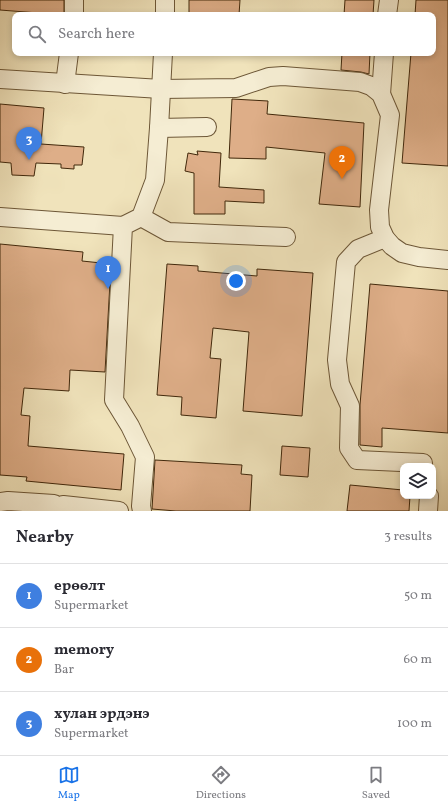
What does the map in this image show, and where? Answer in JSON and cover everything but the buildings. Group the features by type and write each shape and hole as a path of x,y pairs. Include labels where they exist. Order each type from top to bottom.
{"street":[{"path":"74,0 74,12"},
{"path":"165,0 165,12"},
{"path":"387,12 389,0"},
{"path":"65,84 69,56"},
{"path":"0,217 123,226 141,217 155,180 163,56"},
{"path":"381,94 384,56"},
{"path":"0,79 161,89 236,88 269,78 283,76 360,82 372,86 381,94 390,115 379,210 380,227 385,238 392,246 402,253 418,257 448,260"},
{"path":"159,128 207,127"},
{"path":"141,217 168,232 286,237"},
{"path":"123,226 114,400 130,426 145,457 141,506 142,511"},
{"path":"385,238 358,249 346,262 337,360 340,384 350,406 349,448 357,460 406,463"},
{"path":"428,511 429,499"},
{"path":"0,502 8,501 119,511"}],"place":[{"name":"хулан эрдэнэ","path":"29,160"},
{"name":"memory","path":"342,179"},
{"name":"ерөөлт","path":"108,289"}]}
